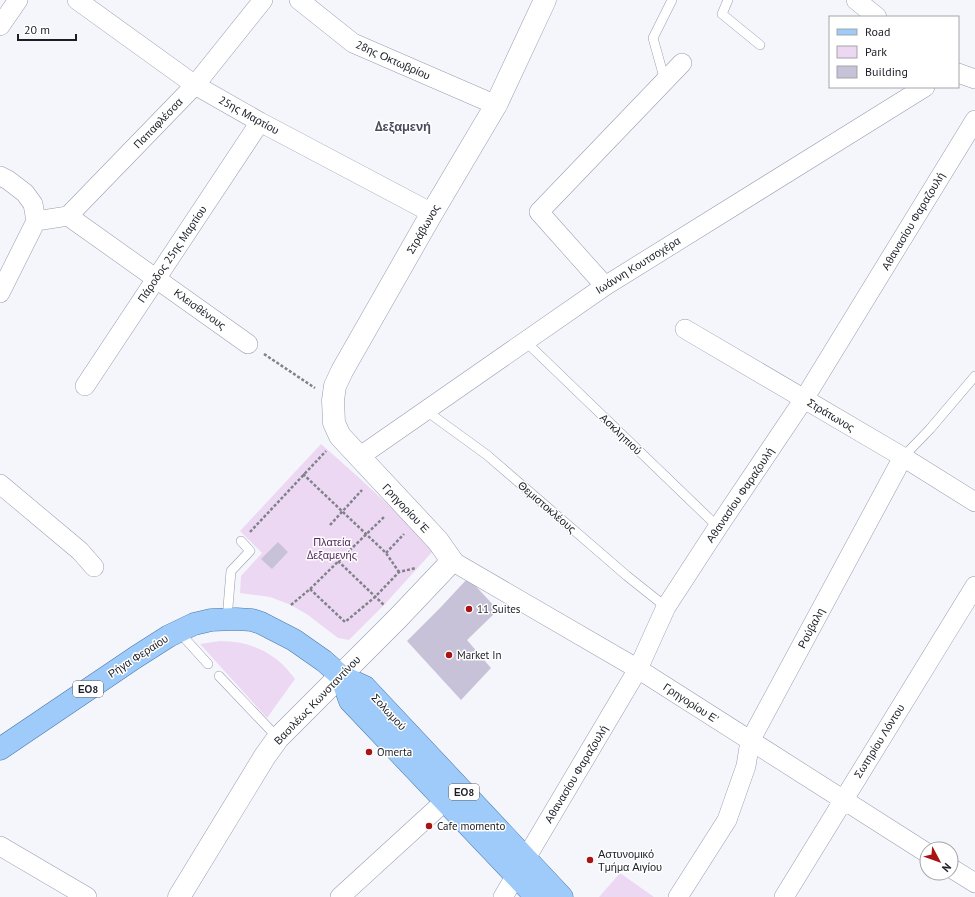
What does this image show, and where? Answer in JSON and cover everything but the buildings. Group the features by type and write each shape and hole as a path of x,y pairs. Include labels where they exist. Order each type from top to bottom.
{"main road":[{"name":"Σολωμού","path":"178,631 202,622 226,619 252,620 277,630 311,651 341,676 365,687 521,868 536,897"},
{"name":"Ρήγα Φεραίου","path":"0,749 136,656 178,631"},
{"name":"Σολωμού","path":"341,676 350,701 445,801 521,868 562,897"}],"street":[{"path":"0,26 18,0"},
{"name":"25ης Μαρτίου","path":"78,0 195,84 260,122 432,213"},
{"name":"Παπαφλέσσα","path":"68,216 195,84 263,0"},
{"name":"28ης Οκτωβρίου","path":"299,0 353,43 496,105"},
{"name":"Στράβωνος","path":"359,457 340,436 334,423 333,400 335,386 342,371 432,213 496,105 545,0"},
{"path":"856,0 875,16"},
{"path":"605,286 539,212 682,63"},
{"path":"959,73 975,79"},
{"name":"Ιωάννη Κουτσοχέρα","path":"359,457 605,286 923,88"},
{"name":"Αθανασίου Φαραζουλή","path":"503,897 638,669 666,607 718,526 804,399 975,120"},
{"name":"Πάροδος 25ης Μαρτίου","path":"85,386 260,122"},
{"path":"0,176 25,193 33,204 36,222 0,293"},
{"path":"36,222 68,216"},
{"name":"Κλεισθένους","path":"68,216 248,344"},
{"name":"Στράτωνος","path":"685,329 903,457 975,502"},
{"name":"Γρηγορίου Έ","path":"359,457 438,541 452,560"},
{"name":"Ρούβαλη","path":"678,897 728,820 746,766 750,741 903,457"},
{"path":"0,484 80,551 94,567"},
{"name":"Γρηγορίου Ε'","path":"452,560 638,669 919,847"},
{"name":"Βασιλέως Κωνσταντίνου","path":"180,897 265,756 278,738 398,618 452,560"},
{"name":"Σωτηρίου Λόντου","path":"784,897 975,586"},
{"path":"340,897 445,801"},
{"path":"0,846 87,897"},
{"path":"959,873 975,882"}],"lane":[{"path":"664,81 653,38 672,0"},
{"path":"728,0 722,14 760,45"},
{"name":"Ασκληπιού","path":"525,341 718,526"},
{"name":"Ρούβαλη","path":"903,457 930,429 975,376"},
{"name":"Θεμιστοκλέους","path":"425,410 487,455 627,576 666,607"},
{"path":"226,619 231,571 250,551 241,542"},
{"path":"178,631 208,664"},
{"path":"218,676 278,738"}],"path":[{"path":"248,344 333,400"},
{"path":"258,522 340,436"},
{"path":"303,474 386,553 399,572"},
{"path":"330,525 377,476"},
{"path":"291,605 310,589 385,516"},
{"path":"386,553 406,532"},
{"path":"338,561 384,605"},
{"path":"310,589 345,622 374,597 399,572 422,567"}],"green space":[{"name":"Πλατεία Δεξαμενής","path":"321,444 379,496 434,550 384,605 349,640 338,638 308,615 291,605 270,597 240,593 241,576 262,553 240,531"},
{"path":"220,641 242,643 262,650 280,662 295,679 267,718 200,644"},
{"path":"620,873 654,897 599,897"}],"place":[{"name":"11 Suites","path":"469,609"},
{"name":"Market In","path":"449,655"},
{"name":"Omerta","path":"369,752"},
{"name":"Cafe momento","path":"429,826"},
{"name":"Αστυνομικό Τμήμα Αιγίου","path":"590,860"}],"district":[{"name":"Δεξαμενή","path":"403,126"}]}
